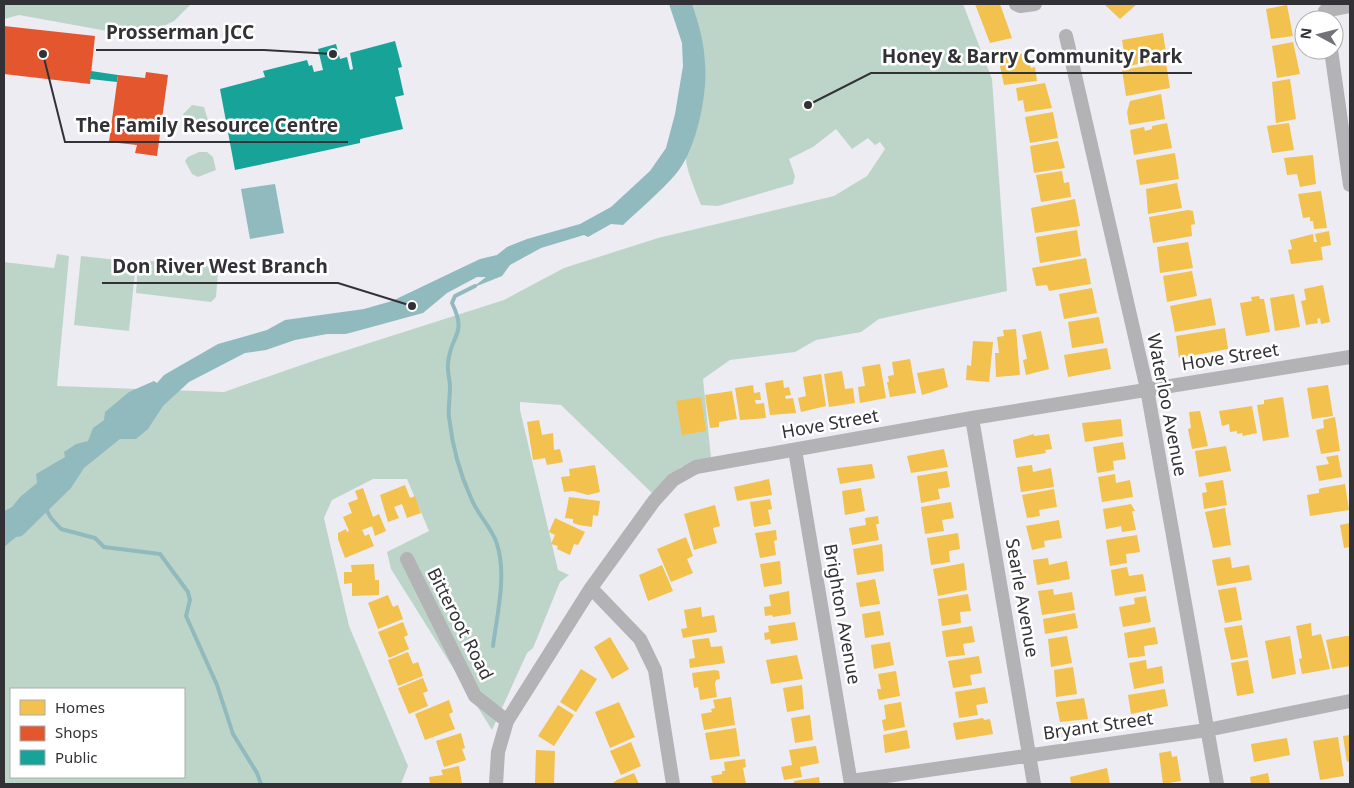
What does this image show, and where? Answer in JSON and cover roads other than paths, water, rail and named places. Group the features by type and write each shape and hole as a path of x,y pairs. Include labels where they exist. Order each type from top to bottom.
{"street":[{"path":"1016,4 1020,6 1035,4"},
{"path":"1330,10 1350,6"},
{"name":"Waterloo Avenue","path":"1066,36 1147,389 1217,784"},
{"path":"1332,60 1350,185"},
{"name":"Hove Street","path":"496,784 498,752 507,721 591,588 654,501 673,480 696,467 972,418 1350,357"},
{"name":"Searle Avenue","path":"972,418 1034,784"},
{"name":"Brighton Avenue","path":"795,450 851,783"},
{"name":"Bitteroot Road","path":"406,559 475,696 507,721"},
{"path":"591,588 640,639 655,670 673,784"},
{"name":"Bryant Street","path":"851,783 1207,730 1350,701"}],"water":[{"path":"669,4 692,4 701,33 705,90 699,122 689,152 675,175 623,225 611,224 588,237 584,235 541,248 510,265 502,276 472,288 486,277 477,277 447,293 423,313 346,334 327,334 295,340 266,350 245,353 189,382 163,406 148,429 136,439 120,439 84,468 71,488 22,536 16,537 4,547 4,511 12,507 20,497 37,483 36,474 65,457 64,452 76,444 88,441 93,428 104,420 105,412 129,392 154,381 157,383 164,375 218,344 267,330 285,320 364,309 392,301 480,259 497,255 507,247 527,239 580,224 611,207 650,171 666,148 675,114 683,66 682,43"},
{"path":"275,184 284,233 250,239 241,189"}],"waterway":[{"path":"475,286 455,296 452,303 457,314 458,329 449,354 449,413 454,448 463,479 474,504 495,538 500,556 500,595 493,646"},
{"path":"44,506 51,518 61,529 95,538 104,547 160,554 188,592 190,600 186,616 217,685 233,734 257,773 261,784"}],"place":[{"name":"The Family Resource Centre","path":"43,54"},
{"name":"Prosserman JCC","path":"333,54"},
{"name":"Honey & Barry Community Park","path":"808,105"},
{"name":"Don River West Branch","path":"412,306"}]}
